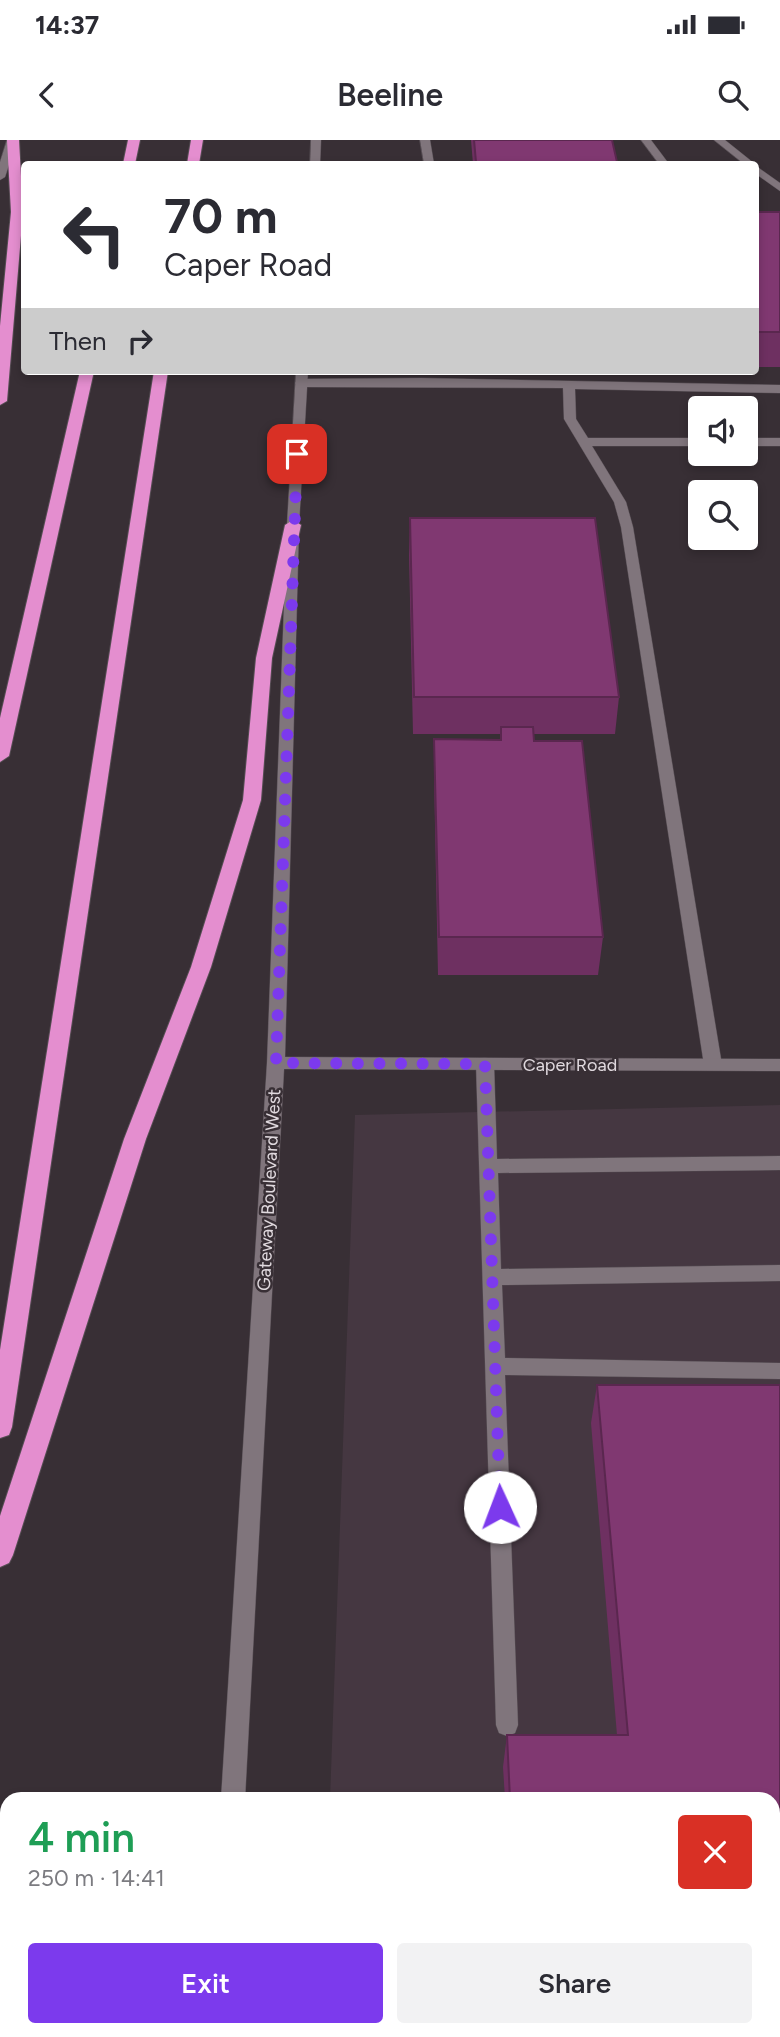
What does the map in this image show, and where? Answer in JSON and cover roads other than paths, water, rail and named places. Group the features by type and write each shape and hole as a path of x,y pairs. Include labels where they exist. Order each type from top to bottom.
{"highway":[{"path":"0,401 17,212 13,140"},
{"path":"130,161 134,140"},
{"path":"194,161 197,140"},
{"path":"0,756 86,375"},
{"path":"0,1427 160,375"},
{"path":"0,1555 135,1139 201,967 227,888 252,800 264,658 293,525"}],"main road":[{"path":"0,177 13,140"},
{"path":"315,161 316,140"},
{"path":"425,140 428,161"},
{"path":"646,140 662,161"},
{"path":"719,140 746,161"},
{"path":"759,171 780,188"},
{"path":"663,375 666,386"},
{"path":"302,377 421,376 569,384 780,389"},
{"name":"Gateway Boulevard West","path":"233,1792 276,1063 293,525 302,377"},
{"path":"569,384 570,419 620,502 627,527 713,1065"},
{"path":"584,442 688,442"},
{"path":"758,442 780,442"},
{"name":"Caper Road","path":"276,1063 780,1065"},
{"path":"485,1064 507,1725"},
{"path":"488,1166 780,1163"},
{"path":"492,1276 780,1273"},
{"path":"495,1366 780,1371"}]}
